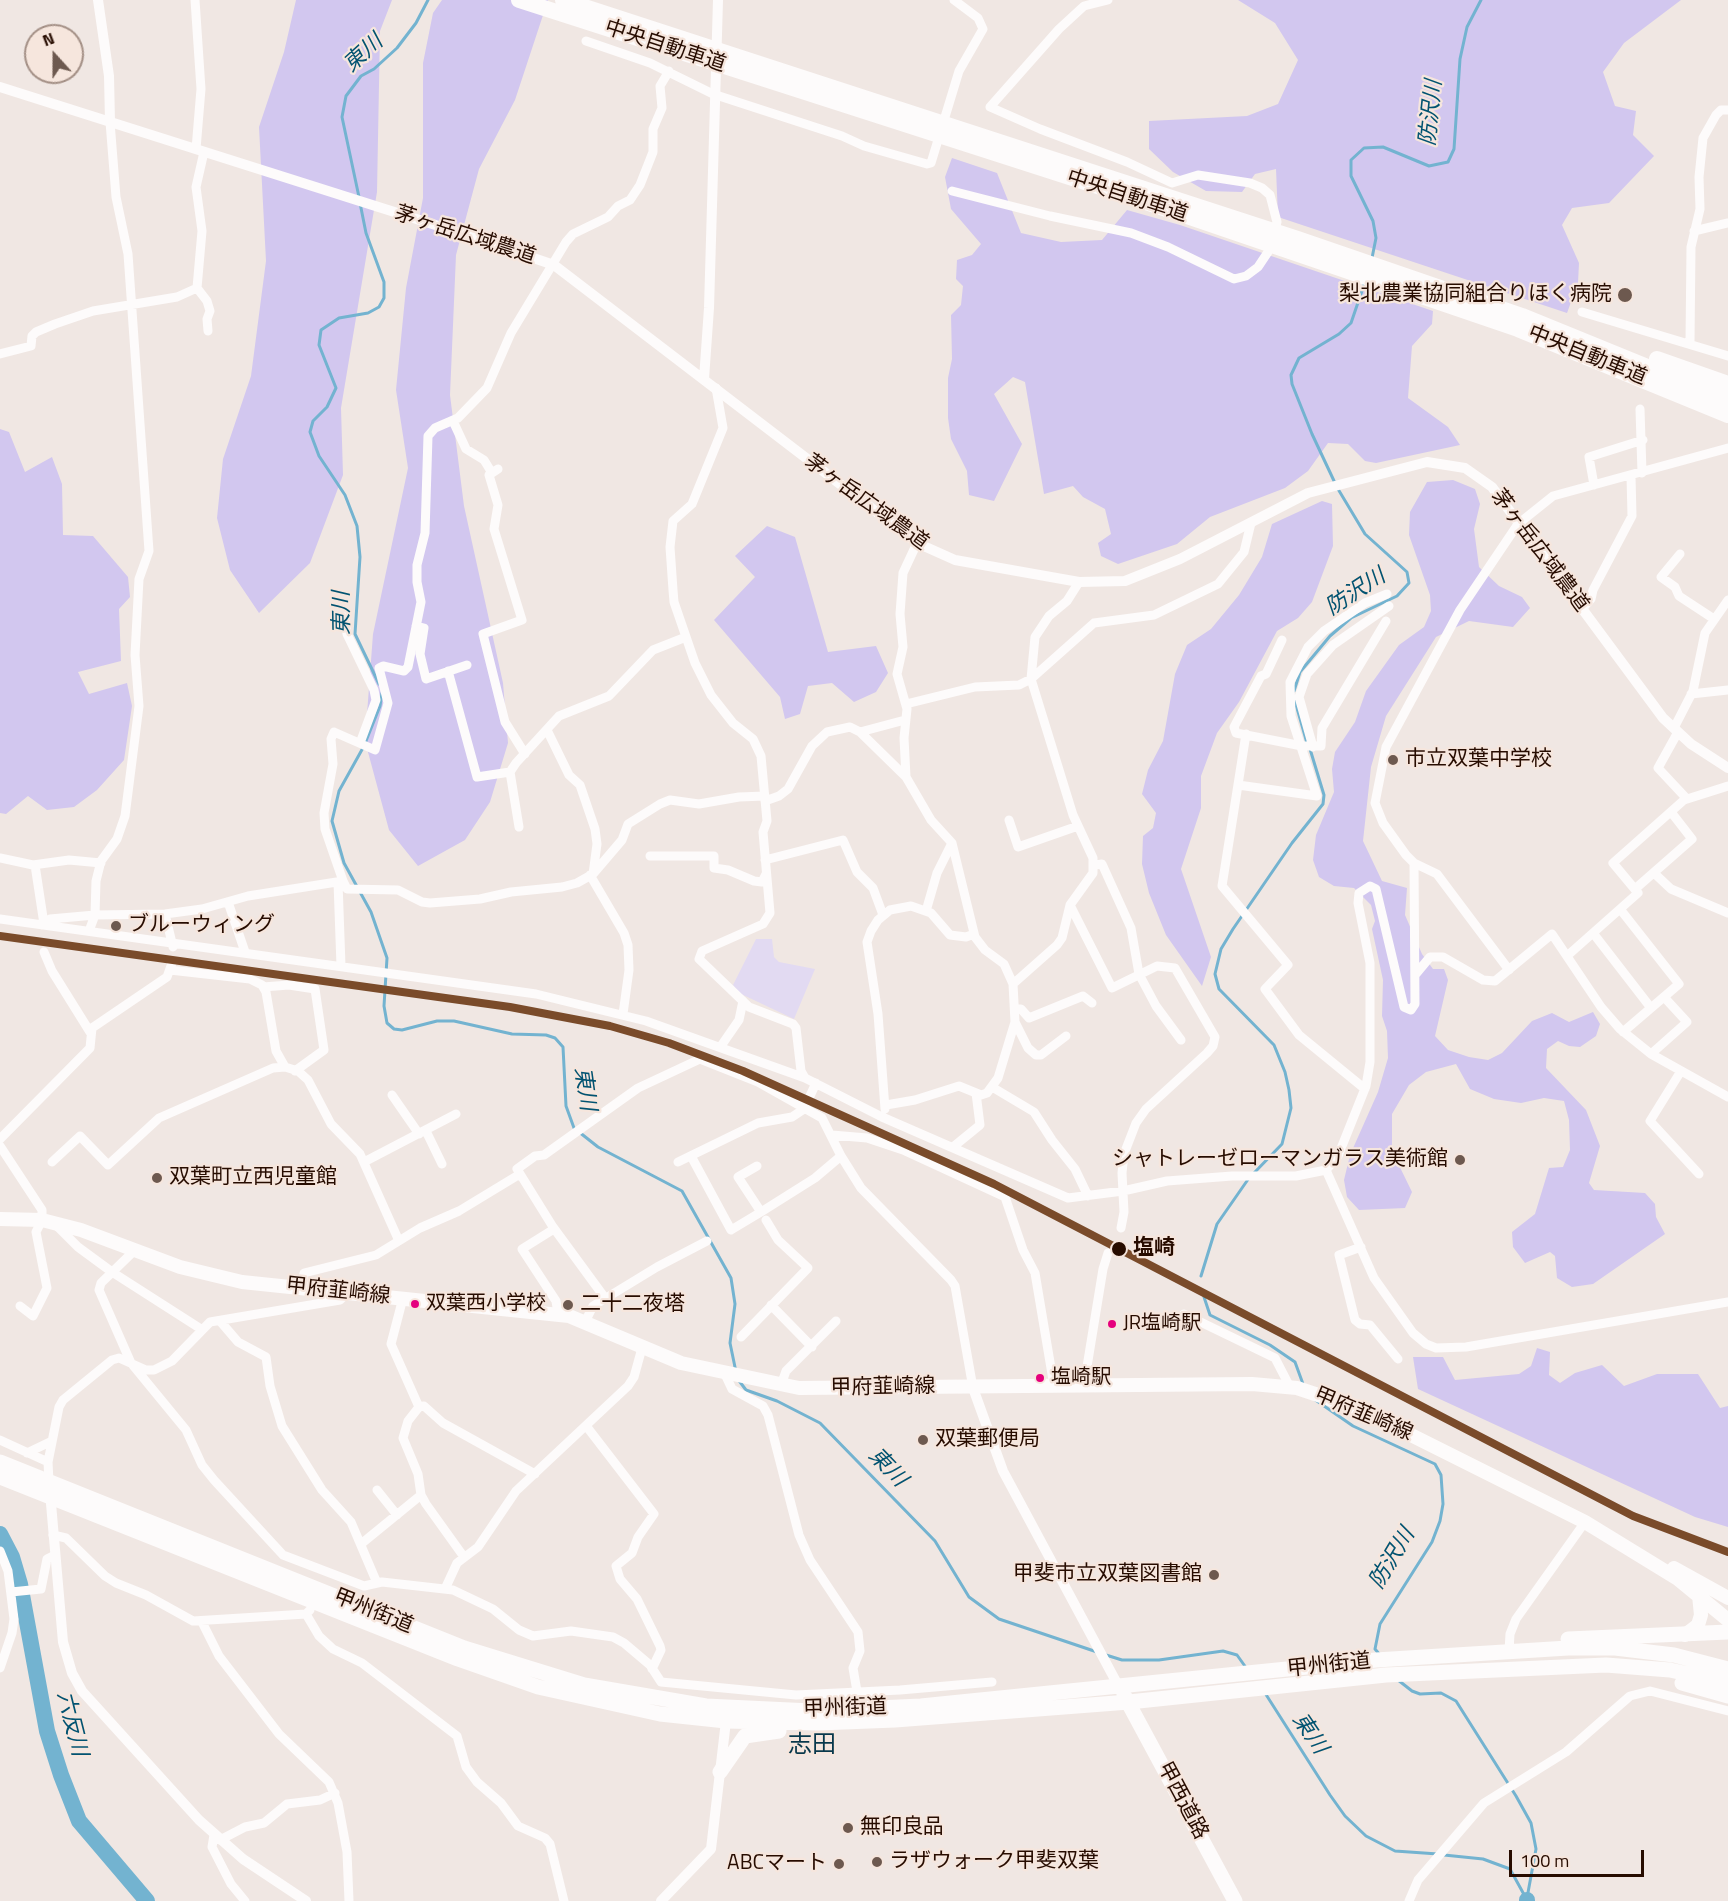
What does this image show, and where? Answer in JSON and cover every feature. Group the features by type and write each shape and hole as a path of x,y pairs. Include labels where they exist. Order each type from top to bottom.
{"highway":[{"name":"中央自動車道","path":"519,0 1267,236"},
{"name":"中央自動車道","path":"563,0 1435,294 1728,415"},
{"name":"中央自動車道","path":"1435,294 1522,316 1728,400"},
{"path":"1522,316 1728,384"},
{"path":"1666,388 1728,422"},
{"name":"甲州街道","path":"0,1462 313,1602"},
{"name":"甲州街道","path":"0,1477 458,1659 538,1687 660,1714 860,1709 1119,1687 1376,1660 1509,1651 1615,1648 1674,1655 1728,1669"},
{"path":"1509,1651 1568,1639 1728,1632"},
{"name":"甲州街道","path":"728,1714 818,1723 895,1720 1129,1702 1386,1675 1606,1665 1670,1670 1728,1683"},
{"path":"1464,1671 1492,1674 1608,1673 1642,1676 1700,1686 1728,1696"},
{"name":"甲西道路","path":"1119,1687 1235,1901"},
{"path":"720,1772 742,1739 751,1734 861,1728 895,1720"}],"main road":[{"name":"甲府韮崎線","path":"0,1220 47,1221 180,1267 207,1274 301,1289 403,1298 504,1311 558,1314 585,1322 681,1363 781,1385 818,1389 1252,1384 1318,1393 1400,1428 1586,1522 1699,1595 1728,1620"},
{"path":"1618,1541 1700,1580 1728,1598"},
{"path":"1685,1635 1698,1624 1701,1615 1699,1595"}],"street":[{"path":"89,931 94,915 96,881 101,863 117,839 125,816 139,706 135,655 139,579 149,551 128,254 116,197 109,76 98,0"},
{"path":"195,0 201,89 200,150 196,187 202,231 197,288 207,302 210,311 207,319 208,331"},
{"path":"704,379 709,308 717,0"},
{"path":"586,41 669,70 713,94 842,136 864,146 931,163 959,71 983,29 978,18 954,0"},
{"path":"952,191 1050,216 1131,233 1168,247 1234,279 1246,276 1258,267 1268,252 1277,222 1270,195 1262,188 1250,183 1198,175 1172,183 1127,162 990,107 1059,29 1084,6 1108,0"},
{"path":"341,966 341,882 324,829 333,764 331,739 334,732 375,750 388,703 379,668 383,666 404,671 408,667 421,602 417,582 417,565 424,533 426,446 435,428 453,422 487,388 511,333 573,234 608,218 618,207 630,200 640,185 653,153 653,129 662,108 660,86 669,70"},
{"name":"茅ヶ岳広域農道","path":"0,87 448,229 554,265 917,543 955,560 1078,582 1125,580 1150,573 1308,493 1427,462 1457,465 1482,478 1498,494 1654,707 1676,730 1728,768"},
{"path":"1690,342 1691,247 1700,209 1699,177 1703,138 1716,115 1721,110 1728,110"},
{"path":"1694,231 1728,223"},
{"path":"0,354 31,346 32,336 36,332 93,311 177,297 197,288"},
{"path":"1582,312 1690,342 1728,356"},
{"path":"716,388 723,428 697,495 692,504 673,521 671,529 674,602 711,695 733,723 758,746 767,821 763,832 770,913 767,919 755,928 710,947 699,955 700,963 749,1007 793,1024 796,1028 801,1071 805,1078"},
{"path":"1640,409 1643,441 1642,473"},
{"path":"453,422 466,449 484,460 495,471 489,475 498,505 494,529 522,621 483,634 505,722 525,754"},
{"path":"1594,485 1589,456 1643,441"},
{"path":"1509,970 1437,874 1414,863 1383,823 1375,803 1386,747 1460,610 1518,524 1553,496 1728,448"},
{"path":"1582,609 1592,599 1593,590 1632,516 1631,476"},
{"path":"906,704 975,687 1019,685 1031,679 1094,623 1154,615 1218,584 1244,552 1251,523"},
{"path":"906,777 906,704 897,674 903,646 900,614 903,573 917,543"},
{"path":"1680,554 1661,577 1675,587 1679,596 1714,620"},
{"path":"1014,984 1062,938 1070,905 1093,873 1095,865 1078,826 1031,679 1035,637 1049,616 1067,601 1078,582"},
{"path":"1306,747 1288,698 1293,672 1308,647 1324,631 1365,603 1387,594"},
{"path":"1687,799 1658,768 1691,694 1705,633 1728,600"},
{"path":"1238,785 1317,796 1306,747 1299,697 1307,674 1333,645 1389,606"},
{"path":"345,617 347,634 374,690 375,700 360,743"},
{"path":"1282,640 1266,674 1262,676 1234,727 1236,733 1306,747 1321,746 1322,728 1386,621"},
{"path":"416,626 424,628 420,654 426,679 467,665"},
{"path":"448,671 477,777 510,772 559,716 609,696 653,650 686,637"},
{"path":"1691,694 1728,690"},
{"path":"860,732 905,720"},
{"path":"341,882 347,889 398,890 422,902 430,903 480,899 511,892 562,887 577,883 591,875 622,840 628,824 660,804 670,801 699,804 739,796 765,798 779,796 788,789 819,737 827,732 850,727 860,732 906,777 931,820 952,843 974,934 985,950 1004,964 1014,984 1016,1022 998,1078 987,1093 976,1093 959,1086 915,1100 886,1105"},
{"path":"547,730 569,776 580,785 595,829 597,844 591,875 624,933 628,945 629,970 623,1014"},
{"path":"1246,734 1221,886 1288,965 1265,989 1299,1035 1365,1089"},
{"path":"510,772 519,827"},
{"path":"1567,956 1638,893 1613,863 1687,799 1728,786"},
{"path":"1635,889 1692,839 1671,812"},
{"path":"1009,820 1018,847 1078,826"},
{"path":"765,860 843,840 857,872 873,888 884,915"},
{"path":"926,911 937,873 952,843"},
{"path":"650,856 714,856 714,868 736,872 754,881 762,882 766,873"},
{"path":"0,858 16,864 35,865 69,860 101,863"},
{"path":"0,919 173,945 245,952 536,993 623,1014 805,1078 882,1117 1060,1196 1088,1196 1167,1181 1245,1176 1296,1176 1326,1170 1338,1156 1365,1089 1371,1062 1370,963 1358,903 1359,893 1370,886 1376,889 1379,895 1404,1007 1411,1010 1415,1004 1414,863"},
{"path":"1095,865 1102,864 1131,928 1139,974 1156,1006 1180,1040"},
{"path":"35,865 43,925"},
{"path":"1654,873 1671,889 1728,914"},
{"path":"43,925 50,920 94,915 165,914 202,909 228,902 341,882"},
{"path":"228,902 245,952"},
{"path":"1070,905 1112,988 1157,966 1174,968 1215,1037 1213,1046 1207,1053 1146,1109 1136,1123 1124,1154 1124,1212 1121,1228"},
{"path":"882,1117 886,1105 878,1014 867,942 871,931 884,915 900,906 926,911 950,935 966,937 974,934"},
{"path":"1620,909 1679,984 1623,1032"},
{"path":"165,914 173,945"},
{"path":"1593,933 1651,1008"},
{"path":"1414,977 1430,957 1443,957 1483,980 1495,981 1552,934 1601,1007 1623,1032 1651,1054 1728,1097"},
{"path":"0,1139 90,1048 90,1032 52,971 44,952"},
{"path":"90,1032 167,977 171,967 250,979 263,987 289,985 315,989 324,1050 295,1071"},
{"path":"263,987 276,1051 285,1067"},
{"path":"1016,1009 1021,1009 1029,1018 1083,996 1092,1003"},
{"path":"1651,1054 1687,1022 1664,997"},
{"path":"721,1047 739,1020 743,1002"},
{"path":"1016,1022 1028,1047 1036,1055 1041,1055 1066,1036"},
{"path":"605,1298 554,1230 517,1169 573,1135 638,1088 700,1059 758,1082 822,1118 841,1156 861,1188 955,1286 973,1388 1003,1471 1119,1687"},
{"path":"52,1162 80,1136 108,1166 159,1118 273,1068 285,1067 308,1080 331,1124 360,1154 399,1241"},
{"path":"1681,1071 1650,1120 1699,1174"},
{"path":"678,1162 758,1123 792,1117 804,1109 816,1083"},
{"path":"992,1087 1034,1112 1075,1169 1088,1196"},
{"path":"953,1147 980,1125 976,1093"},
{"path":"392,1095 423,1133 442,1164"},
{"path":"364,1162 456,1114"},
{"path":"832,1136 867,1138 903,1150 1005,1197 1023,1250 1035,1273 1054,1386"},
{"path":"0,1146 47,1221 112,1272 201,1329"},
{"path":"691,1156 731,1230 764,1216 841,1156"},
{"path":"741,1337 808,1268 777,1240 738,1177 757,1166"},
{"path":"1326,1170 1374,1278 1413,1333 1426,1344 1436,1348 1466,1347 1728,1302"},
{"path":"301,1289 304,1273 376,1255 459,1211 520,1174"},
{"path":"20,1306 33,1316 47,1288 36,1232 47,1221"},
{"path":"554,1230 522,1249 556,1301 558,1314"},
{"path":"585,1322 593,1306 605,1298 657,1267 707,1242"},
{"path":"1361,1247 1339,1255 1355,1320 1360,1324 1371,1325 1398,1359"},
{"path":"135,1250 112,1272 99,1290 131,1363 186,1430 202,1465 283,1555 364,1586 377,1583 402,1583 445,1589 479,1601 519,1630 532,1636 571,1631 613,1637 624,1643 652,1669 661,1682 796,1695 900,1690 992,1682"},
{"path":"1084,1386 1103,1269 1108,1252"},
{"path":"306,1901 243,1858 217,1837 82,1691 72,1673 63,1642 48,1462 59,1407 63,1400 112,1360 119,1358 146,1370 162,1367 188,1346 201,1329 210,1322 340,1300 346,1293"},
{"path":"403,1298 391,1344 419,1407"},
{"path":"771,1305 812,1347"},
{"path":"1184,1314 1275,1358 1293,1388"},
{"path":"220,1321 238,1342 266,1357 270,1386 282,1426 322,1490 351,1522 377,1583"},
{"path":"781,1385 786,1371 836,1321"},
{"path":"445,1589 452,1571 477,1547 506,1504 562,1446 587,1427 628,1386 634,1377 642,1348"},
{"path":"732,1374 732,1389 763,1406 768,1416 799,1535 810,1560 861,1641 853,1668 860,1709"},
{"path":"464,1557 421,1495 418,1474 403,1438 408,1421 419,1407 424,1406 443,1423 535,1474"},
{"path":"587,1427 654,1514 638,1537 632,1552 616,1566 620,1579 637,1599 660,1646 661,1650 652,1669"},
{"path":"0,1440 48,1462"},
{"path":"27,1453 51,1441"},
{"path":"377,1490 397,1515"},
{"path":"360,1544 421,1495"},
{"path":"1509,1651 1516,1619 1586,1522"},
{"path":"53,1535 66,1538 105,1576 116,1583 146,1595 184,1618 202,1622 313,1602"},
{"path":"0,1551 13,1592 12,1633 0,1668"},
{"path":"13,1592 41,1589 47,1559 55,1555"},
{"path":"327,1572 313,1602 319,1636 333,1649 362,1663 457,1736 466,1767 477,1782 501,1803 518,1826 545,1838 550,1844 564,1901"},
{"path":"202,1622 219,1656 279,1734 329,1782 335,1793 348,1861 350,1901"},
{"path":"661,1901 711,1849 731,1689"},
{"path":"1409,1901 1418,1880 1484,1803 1504,1788 1566,1752 1624,1700 1638,1692 1650,1691 1728,1711"},
{"path":"245,1901 231,1884 212,1847 217,1837 264,1823 287,1804 320,1800 335,1793"}],"shaded area":[{"path":"296,0 392,0 380,31 377,192 341,408 343,475 310,563 259,613 230,570 217,518 223,459 251,376 266,261 259,127 284,52"},
{"path":"442,0 548,0 515,100 479,169 456,255 450,395 464,506 503,683 508,743 490,802 465,840 418,866 389,830 365,741 373,634 408,468 396,390 406,288 423,198 423,63 433,13"},
{"path":"1238,0 1681,0 1624,43 1603,72 1615,106 1636,111 1633,135 1654,156 1609,203 1572,208 1562,225 1579,263 1578,283 1567,313 1278,217 1276,169 1255,174 1242,192 1206,191 1173,172 1149,149 1149,121 1247,116 1278,104 1298,60 1275,23"},
{"path":"952,158 997,173 1021,233 1061,242 1102,240 1127,210 1180,225 1433,311 1432,324 1412,346 1408,398 1448,427 1460,445 1376,463 1365,461 1348,444 1328,443 1308,471 1285,488 1210,517 1177,544 1118,564 1101,556 1098,543 1111,534 1105,509 1083,497 1073,486 1044,494 1025,382 1013,377 994,394 1022,444 994,501 969,495 967,471 951,439 948,418 948,378 952,359 951,315 961,305 963,286 956,279 957,260 972,255 981,244 951,209 945,177"},
{"path":"0,429 9,432 25,472 52,457 62,484 63,535 93,536 128,577 130,597 119,609 121,661 78,672 89,694 127,683 132,706 124,760 97,790 74,807 47,810 28,796 6,814 0,813"},
{"path":"1453,480 1475,489 1480,504 1474,529 1479,567 1499,586 1522,597 1530,608 1513,627 1469,621 1436,637 1386,716 1371,767 1363,841 1382,881 1407,888 1405,915 1422,954 1433,969 1444,969 1448,980 1435,1036 1448,1050 1488,1060 1502,1053 1532,1021 1552,1013 1569,1022 1593,1012 1600,1024 1596,1036 1580,1047 1569,1046 1558,1041 1547,1049 1546,1068 1586,1110 1600,1146 1589,1183 1594,1190 1645,1193 1655,1204 1656,1217 1665,1234 1593,1284 1572,1287 1557,1278 1555,1256 1550,1252 1525,1263 1513,1247 1512,1232 1535,1214 1549,1168 1563,1167 1570,1150 1569,1120 1564,1101 1544,1098 1521,1103 1494,1099 1470,1089 1456,1064 1426,1072 1409,1085 1392,1114 1392,1151 1412,1192 1405,1208 1359,1210 1347,1197 1344,1180 1350,1155 1378,1092 1388,1058 1387,1031 1382,1016 1383,980 1372,929 1375,921 1371,905 1354,888 1334,886 1319,877 1313,860 1316,835 1334,792 1332,769 1335,752 1355,722 1366,691 1399,645 1424,627 1431,611 1430,595 1409,535 1410,512 1427,482"},
{"path":"1322,501 1332,504 1333,546 1312,602 1298,618 1277,631 1239,702 1217,733 1201,776 1201,808 1181,869 1211,957 1202,986 1166,935 1149,893 1142,864 1143,836 1153,828 1156,813 1142,794 1148,770 1163,741 1175,674 1187,645 1211,629 1239,595 1262,557 1272,524"},
{"path":"767,526 795,537 828,652 876,646 888,673 876,692 854,702 832,683 808,686 800,714 785,719 780,697 714,620 755,577 735,556"},
{"path":"756,939 772,939 774,957 779,962 815,969 794,1019 739,993 733,985"},
{"path":"1537,1348 1550,1352 1549,1375 1560,1383 1575,1373 1602,1365 1624,1386 1657,1374 1698,1374 1720,1408 1728,1406 1728,1527 1695,1517 1418,1389 1413,1357 1443,1357 1455,1380 1519,1374 1531,1366"}],"waterway":[{"name":"東川","path":"359,197 342,117 346,96 361,76 374,69 397,48 416,23 428,0"},
{"name":"防沢川","path":"1372,258 1376,238 1373,221 1351,176 1351,160 1364,148 1383,147 1429,166 1448,162 1454,149 1460,59 1467,27 1481,0"},
{"name":"東川","path":"360,203 366,233 384,282 384,298 379,307 368,313 339,318 321,330 319,345 336,388 327,407 313,421 310,432 319,456 345,495 357,526 360,557 355,634 379,684"},
{"name":"防沢川","path":"1335,483 1312,434 1292,384 1291,375 1299,358 1339,334 1351,323 1365,282"},
{"name":"防沢川","path":"1294,691 1300,672 1330,636 1351,618 1397,596 1409,583 1407,572 1365,534 1338,489"},
{"name":"東川","path":"382,693 380,706 364,746 339,791 332,821 344,863 371,912 387,958 384,1006 387,1023 394,1029 402,1030 437,1021 454,1021 512,1034 546,1035 555,1038 563,1047 566,1106 574,1128 598,1147 682,1191 731,1278 735,1304 730,1343 736,1372"},
{"name":"防沢川","path":"1295,701 1307,743"},
{"name":"防沢川","path":"1254,1173 1282,1144 1291,1108 1289,1090 1285,1072 1274,1045 1219,989 1215,974 1221,949 1233,929 1292,843 1323,804 1324,795 1310,749"},
{"name":"防沢川","path":"1201,1276 1217,1224 1249,1178"},
{"name":"防沢川","path":"1204,1297 1210,1315 1270,1345 1295,1362 1303,1384"},
{"name":"東川","path":"737,1378 746,1390 777,1401 820,1423 935,1541 969,1597 999,1619 1097,1652"},
{"name":"防沢川","path":"1314,1399 1353,1426 1435,1464 1441,1475 1443,1504 1440,1521 1432,1542 1380,1624 1375,1649 1380,1655"},
{"name":"六反川","path":"0,1534 12,1557 20,1584 47,1731 79,1821 147,1901"},
{"name":"東川","path":"1106,1655 1122,1660 1159,1660 1223,1651 1237,1655 1247,1669"},
{"name":"防沢川","path":"1398,1680 1420,1694 1441,1693 1456,1701 1516,1796 1531,1823 1536,1849 1527,1898"},
{"name":"東川","path":"1265,1693 1330,1795 1345,1816 1366,1836 1395,1851 1438,1854"},
{"name":"東川","path":"1444,1855 1483,1859 1510,1869 1527,1900"}],"transit line":[{"path":"0,936 510,1007 610,1026 669,1043 743,1071 994,1184 1633,1516 1728,1552"}],"place":[{"name":"梨北農業協同組合りほく病院","path":"1625,295"},
{"name":"市立双葉中学校","path":"1393,760"},
{"name":"ブルーウィング","path":"116,926"},
{"name":"シャトレーゼローマンガラス美術館","path":"1460,1160"},
{"name":"双葉町立西児童館","path":"157,1178"},
{"name":"塩崎","path":"1119,1249"},
{"name":"双葉西小学校","path":"415,1304"},
{"name":"二十二夜塔","path":"568,1305"},
{"name":"JR塩崎駅","path":"1112,1324"},
{"name":"塩崎駅","path":"1040,1378"},
{"name":"双葉郵便局","path":"923,1440"},
{"name":"甲斐市立双葉図書館","path":"1214,1575"},
{"name":"無印良品","path":"848,1828"},
{"name":"ラザウォーク甲斐双葉","path":"877,1862"},
{"name":"ABCマート","path":"839,1864"}],"district":[{"name":"志田","path":"812,1746"}]}
